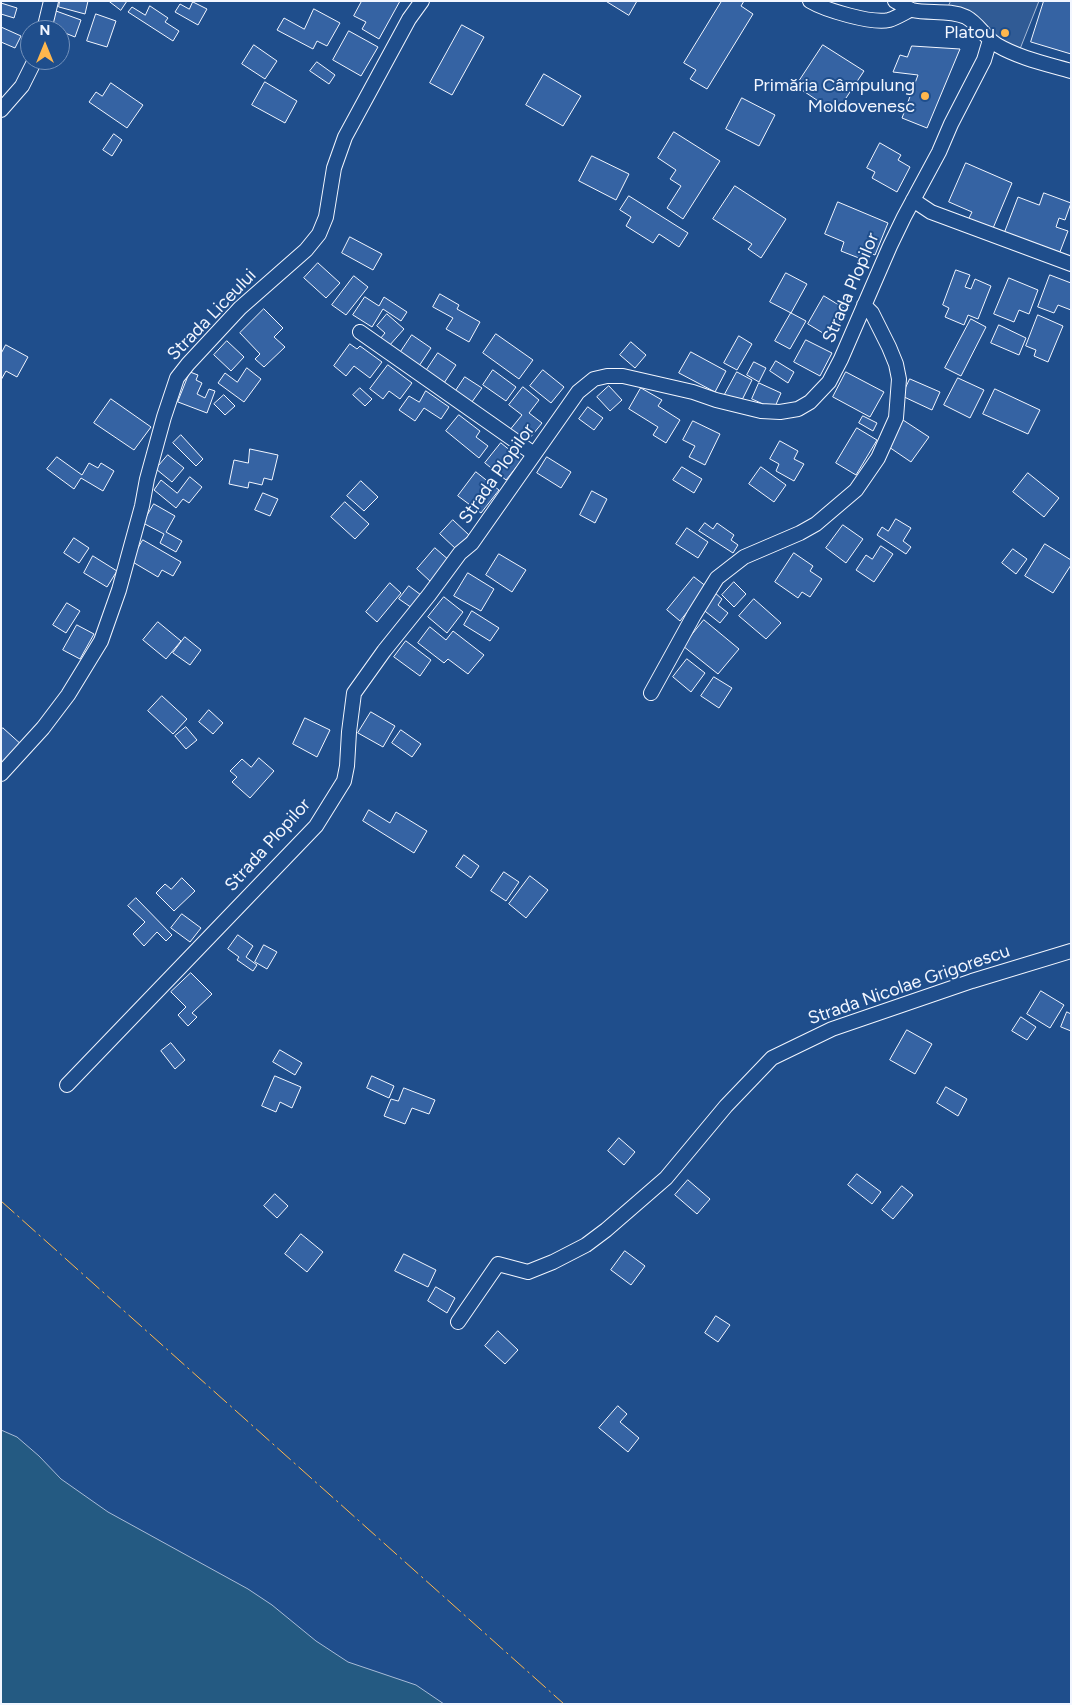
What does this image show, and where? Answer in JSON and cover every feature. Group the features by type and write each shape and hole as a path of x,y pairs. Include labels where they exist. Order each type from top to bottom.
{"street":[{"path":"46,20 51,1"},
{"name":"Strada Liceului","path":"1,774 43,728 68,696 101,641 119,590 142,506 147,479 177,378 240,308 306,250 319,234 326,217 334,168 344,137 409,19 422,1"},
{"path":"810,1 838,13 870,19 888,20 910,10"},
{"path":"894,1 910,10 946,12 965,17 977,25 998,46 1071,71"},
{"name":"Strada Plopilor","path":"67,1085 316,826 344,781 354,693 460,553 472,543 578,392 594,378 623,376 761,411 780,412 798,409 810,402 829,382 841,359 890,246 984,60 990,40"},
{"path":"1,110 22,86 30,70"},
{"path":"913,200 931,212 1071,264"},
{"path":"651,693 694,615 717,578 744,557 800,533 816,524 856,490 878,458 896,418 899,379 896,364 889,347 872,313 864,305"},
{"path":"360,332 534,454"},
{"name":"Strada Nicolae Grigorescu","path":"458,1322 498,1264 528,1272 553,1262 586,1245 633,1208 666,1178 726,1106 772,1058 832,1029 972,980 1071,952"}],"shaded area":[{"name":"Platou","path":"951,1 1039,1 1018,54 946,12"},
{"path":"1,1430 17,1437 61,1479 108,1512 248,1589 272,1605 316,1641 348,1662 416,1685 444,1704 1,1704"}],"building":[{"path":"60,1 88,1 85,14 59,7"},
{"path":"109,1 127,1 121,10"},
{"path":"362,1 400,1 379,39 362,29 366,22 354,16"},
{"path":"606,1 637,1 629,15"},
{"path":"722,1 744,1 741,6 753,14 707,89 690,79 696,70 684,63"},
{"path":"1044,1 1071,1 1071,54 1031,42"},
{"path":"193,2 207,9 198,25 175,12 180,4 189,9"},
{"path":"1,3 17,8 14,18 1,14"},
{"path":"150,6 168,18 165,22 179,31 173,41 128,12 132,7 145,15"},
{"path":"314,9 340,23 327,46 317,41 313,49 277,30 284,18 304,29"},
{"path":"56,11 81,20 75,37 70,35 70,20 53,20"},
{"path":"96,14 116,21 107,47 87,41"},
{"path":"462,25 484,37 452,95 430,83"},
{"path":"1,27 20,36 15,48 1,42"},
{"path":"349,31 378,47 361,76 333,60"},
{"path":"254,45 277,61 265,79 242,64"},
{"path":"823,45 864,71 836,113 796,86"},
{"name":"Primăria Câmpulung Moldovenesc","path":"912,46 960,49 927,128 902,118 918,75 893,72 900,55 907,57"},
{"path":"317,62 335,75 329,84 310,71"},
{"path":"544,74 581,96 563,126 526,105"},
{"path":"265,82 297,101 285,123 252,105"},
{"path":"111,83 143,105 127,128 89,102 96,92 102,96"},
{"path":"742,98 775,115 759,146 726,129"},
{"path":"674,132 720,161 683,219 667,208 681,186 670,179 676,170 658,158"},
{"path":"114,134 122,140 112,156 103,150"},
{"path":"880,143 901,155 898,160 910,167 897,192 872,178 875,172 867,168"},
{"path":"592,156 629,174 616,200 579,181"},
{"path":"966,163 1012,183 991,233 967,222 972,212 949,202"},
{"path":"735,186 786,219 761,258 748,249 752,244 713,219"},
{"path":"1044,193 1071,203 1065,220 1059,218 1056,227 1068,231 1058,257 1003,236 1018,197 1039,205"},
{"path":"629,196 688,233 679,247 659,234 653,243 626,226 631,217 620,210"},
{"path":"838,202 888,223 875,255 868,252 864,260 841,251 844,242 825,234"},
{"path":"350,237 382,254 373,270 342,253"},
{"path":"318,263 340,283 326,298 304,278"},
{"path":"956,270 970,275 965,287 971,289 975,279 991,286 978,319 968,315 964,325 945,317 949,308 943,305"},
{"path":"786,273 807,284 791,313 770,302"},
{"path":"1050,275 1071,283 1071,310 1058,305 1054,313 1038,307"},
{"path":"354,276 368,287 346,315 332,305"},
{"path":"1009,278 1038,290 1029,314 1019,310 1014,322 994,314"},
{"path":"440,294 459,305 457,309 480,322 469,342 446,329 453,318 433,307"},
{"path":"824,296 847,310 831,338 808,324"},
{"path":"365,297 379,306 384,297 407,312 401,321 383,309 372,327 353,315"},
{"path":"264,309 283,328 274,337 285,347 264,367 255,359 260,354 240,333"},
{"path":"791,313 806,321 790,349 775,341"},
{"path":"387,314 404,329 389,346 380,339 385,333 377,326"},
{"path":"1038,315 1063,326 1048,362 1034,356 1036,350 1026,346"},
{"path":"971,319 986,327 961,376 945,368"},
{"path":"999,325 1026,338 1019,355 991,343"},
{"path":"496,334 533,360 519,379 483,353"},
{"path":"412,335 431,348 419,366 400,353"},
{"path":"739,336 752,344 737,370 724,363"},
{"path":"806,340 832,353 820,376 794,362"},
{"path":"227,341 244,357 231,371 214,355"},
{"path":"631,342 646,355 635,368 620,355"},
{"path":"350,344 357,349 360,346 382,362 370,378 354,366 346,376 334,366"},
{"path":"6,345 28,357 17,377 6,371 1,380 1,354"},
{"path":"691,352 726,371 715,392 679,373"},
{"path":"438,353 456,365 442,386 424,374"},
{"path":"776,361 794,372 788,383 770,371"},
{"path":"754,362 766,368 759,382 747,375"},
{"path":"388,365 412,383 400,399 389,391 383,399 370,389"},
{"path":"247,368 261,379 244,402 218,383 225,373 237,382"},
{"path":"493,370 516,387 506,401 483,385"},
{"path":"543,370 564,387 551,403 530,386"},
{"path":"190,372 198,375 196,380 202,383 197,394 205,398 209,389 215,391 207,413 178,402"},
{"path":"737,372 752,380 740,404 724,396"},
{"path":"846,372 884,392 870,417 833,397"},
{"path":"465,377 482,388 469,406 453,395"},
{"path":"958,378 984,390 970,418 944,405"},
{"path":"910,379 940,392 932,410 902,396"},
{"path":"759,383 781,393 774,409 752,399"},
{"path":"609,386 622,400 610,411 597,397"},
{"path":"523,387 539,400 529,413 542,423 525,444 509,431 522,415 509,405"},
{"path":"360,388 372,399 365,406 353,395"},
{"path":"641,388 662,400 658,406 680,420 666,443 653,435 658,427 629,409"},
{"path":"995,389 1040,410 1028,434 983,414"},
{"path":"426,391 449,407 441,419 424,408 415,421 399,410 409,396 419,402"},
{"path":"224,395 235,406 225,415 214,404"},
{"path":"111,399 151,427 134,450 94,423"},
{"path":"588,407 603,418 594,430 579,419"},
{"path":"459,415 480,431 476,437 488,446 479,458 446,431"},
{"path":"863,416 877,423 873,431 859,423"},
{"path":"903,420 929,437 911,462 886,445"},
{"path":"693,421 720,434 705,465 689,457 695,446 683,440"},
{"path":"857,428 877,440 856,475 836,463"},
{"path":"181,435 203,459 196,466 173,443"},
{"path":"780,441 798,451 794,459 804,464 794,481 776,471 779,464 770,459"},
{"path":"501,443 522,460 506,480 485,463"},
{"path":"250,449 278,455 272,480 264,478 262,485 249,482 248,488 229,484 234,460 248,463"},
{"path":"168,455 184,468 172,482 156,469"},
{"path":"57,457 82,475 89,463 98,468 101,463 114,471 103,491 81,478 74,489 47,469"},
{"path":"547,457 571,472 561,488 537,473"},
{"path":"682,467 702,479 694,493 673,480"},
{"path":"761,467 786,485 774,502 749,484"},
{"path":"476,472 499,490 481,513 458,496"},
{"path":"1028,473 1059,498 1044,517 1013,492"},
{"path":"190,477 202,487 189,503 183,499 176,508 154,490 161,480 177,493"},
{"path":"361,481 378,497 364,511 347,496"},
{"path":"592,491 607,499 595,523 580,515"},
{"path":"263,493 278,499 270,516 255,510"},
{"path":"345,502 369,524 355,539 331,517"},
{"path":"154,504 175,516 166,532 182,541 176,552 160,543 164,534 143,523"},
{"path":"896,519 911,528 903,541 911,547 906,554 877,535 882,527 888,531"},
{"path":"453,520 469,535 456,549 440,534"},
{"path":"705,523 713,529 717,523 734,535 731,540 738,545 733,553 699,531"},
{"path":"843,525 863,539 846,563 826,548"},
{"path":"687,528 708,542 698,558 676,544"},
{"path":"74,538 89,548 79,563 64,553"},
{"path":"143,540 181,562 173,576 162,570 158,577 131,561"},
{"path":"1045,544 1071,560 1071,565 1053,593 1025,576"},
{"path":"881,546 893,554 874,582 856,570 866,555 872,559"},
{"path":"435,548 450,561 431,582 417,569"},
{"path":"1013,549 1027,559 1016,574 1002,563"},
{"path":"794,553 813,566 810,571 822,579 810,597 802,592 798,598 775,582"},
{"path":"499,554 526,570 512,592 486,575"},
{"path":"93,556 117,571 107,587 84,573"},
{"path":"468,573 494,589 481,611 454,596"},
{"path":"694,577 707,587 680,621 667,610"},
{"path":"734,582 746,594 734,607 722,595"},
{"path":"390,583 401,593 377,622 366,612"},
{"path":"409,586 421,595 412,608 399,599"},
{"path":"714,592 722,599 718,605 728,613 720,623 701,608"},
{"path":"444,597 463,612 447,633 428,617"},
{"path":"754,599 781,623 766,639 739,616"},
{"path":"67,603 80,611 66,633 53,625"},
{"path":"472,611 499,628 490,641 464,625"},
{"path":"704,620 739,649 718,674 683,646"},
{"path":"158,622 181,641 166,659 143,640"},
{"path":"77,625 94,634 80,659 63,650"},
{"path":"430,627 446,640 453,631 484,655 468,674 448,659 444,663 418,643"},
{"path":"185,637 201,650 190,665 173,653"},
{"path":"406,641 431,660 420,676 394,657"},
{"path":"687,659 705,673 691,692 673,677"},
{"path":"714,677 732,688 719,708 701,696"},
{"path":"162,696 187,719 173,734 148,711"},
{"path":"209,710 223,723 213,734 199,722"},
{"path":"371,712 395,726 383,747 358,733"},
{"path":"305,718 330,730 317,757 293,744"},
{"path":"186,727 197,740 186,749 175,736"},
{"path":"3,728 23,746 1,770 1,730"},
{"path":"401,730 421,744 412,757 392,743"},
{"path":"259,758 274,771 250,798 232,782 237,777 230,771 242,759 251,767"},
{"path":"369,810 390,823 396,812 427,831 414,853 363,821"},
{"path":"464,855 479,866 471,878 456,867"},
{"path":"504,872 519,882 506,901 491,891"},
{"path":"530,876 548,890 526,918 509,904"},
{"path":"182,878 195,891 174,911 156,893 165,884 171,889"},
{"path":"136,898 172,935 166,941 157,932 144,946 133,934 145,922 128,906"},
{"path":"182,914 201,928 190,942 171,928"},
{"path":"238,935 253,946 246,957 257,965 253,971 237,960 239,957 228,949"},
{"path":"264,945 277,952 267,969 255,962"},
{"path":"191,973 212,994 192,1013 197,1017 188,1026 178,1015 186,1007 171,992"},
{"path":"1041,991 1064,1005 1050,1028 1027,1014"},
{"path":"1067,1012 1071,1014 1071,1031 1061,1027"},
{"path":"1021,1017 1036,1027 1027,1040 1012,1031"},
{"path":"907,1030 932,1044 915,1074 890,1060"},
{"path":"171,1043 185,1060 175,1069 161,1051"},
{"path":"280,1050 302,1063 295,1075 273,1062"},
{"path":"275,1076 301,1087 292,1108 280,1102 276,1112 262,1106"},
{"path":"372,1076 394,1086 389,1098 367,1088"},
{"path":"946,1087 967,1099 958,1116 937,1103"},
{"path":"404,1088 435,1100 429,1114 412,1108 405,1124 384,1116 391,1099 398,1101"},
{"path":"619,1138 635,1152 624,1165 608,1151"},
{"path":"857,1174 881,1192 872,1204 848,1185"},
{"path":"688,1180 710,1199 697,1214 675,1195"},
{"path":"902,1186 913,1195 893,1219 882,1210"},
{"path":"275,1194 288,1206 277,1218 264,1206"},
{"path":"301,1234 323,1252 307,1272 285,1254"},
{"path":"625,1251 645,1266 631,1285 611,1270"},
{"path":"404,1254 436,1270 428,1287 395,1271"},
{"path":"436,1287 455,1298 447,1313 428,1301"},
{"path":"716,1316 730,1325 718,1342 705,1333"},
{"path":"498,1331 518,1350 505,1364 485,1346"},
{"path":"618,1406 627,1414 620,1422 639,1438 628,1452 599,1428"}],"power":[{"path":"1,1201 564,1704"}],"place":[{"name":"Platou","path":"1005,33"},
{"name":"Primăria Câmpulung Moldovenesc","path":"925,96"}]}
